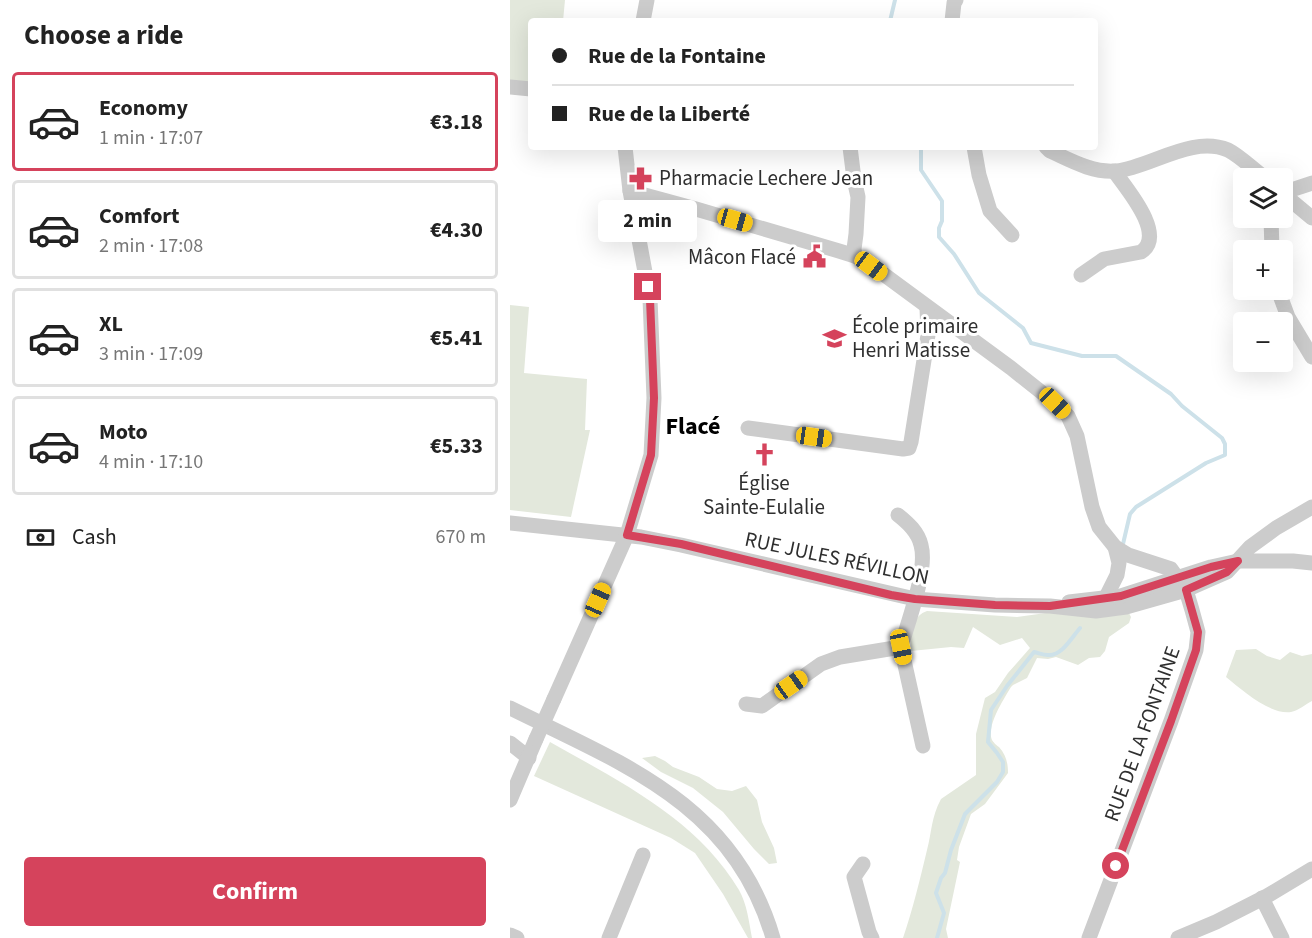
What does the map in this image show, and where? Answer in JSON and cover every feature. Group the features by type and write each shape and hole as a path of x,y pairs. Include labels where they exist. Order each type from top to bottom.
{"street":[{"path":"643,18 646,0"},
{"path":"952,18 956,0"},
{"path":"510,87 528,89"},
{"path":"1050,150 1080,165 1114,171 1184,150 1205,146 1218,147 1229,151 1252,168"},
{"path":"510,800 627,535 651,455 654,398 650,299 624,150"},
{"path":"850,150 858,197 855,256"},
{"path":"975,150 979,175 990,211 1012,235"},
{"path":"1081,275 1104,259 1141,252 1146,248 1150,230 1146,219 1114,171"},
{"path":"1293,189 1312,183"},
{"path":"630,191 855,256 871,266 1011,368 1068,416 1077,436 1092,507 1099,527 1115,547 1128,555 1171,569 1182,583"},
{"path":"1293,202 1312,218"},
{"path":"1282,300 1288,317 1312,357"},
{"path":"748,428 909,448 928,335 927,308"},
{"path":"1238,561 1250,547 1276,528 1312,507"},
{"path":"898,515 915,532 921,543 923,556 922,571 901,647 923,746"},
{"name":"RUE JULES RÉVILLON","path":"510,523 627,535 681,544 915,599 995,605 1050,606 1096,611 1126,607 1182,583 1211,567 1238,561 1312,563"},
{"path":"1106,597 1117,575 1119,563 1115,547"},
{"name":"RUE JULES RÉVILLON","path":"1050,606 1121,596 1182,583"},
{"name":"RUE DE LA FONTAINE","path":"1089,938 1196,650 1198,632 1182,583"},
{"path":"746,704 762,705 821,664 840,657 901,647"},
{"path":"510,708 624,765 665,790 700,818 724,842 743,870 768,920 773,938"},
{"path":"510,743 529,758"},
{"path":"609,938 644,855"},
{"path":"863,864 854,877 872,938"},
{"path":"1178,938 1216,922 1312,869"},
{"path":"1262,898 1282,938"},
{"path":"510,935 517,938"}],"shaded area":[{"path":"510,0 565,0 563,18 528,18 528,83 510,81"},
{"path":"510,305 529,307 524,373 587,379 585,430 590,430 571,517 510,510"},
{"path":"927,611 1017,617 1053,612 1128,611 1131,617 1129,623 1109,637 1105,651 1100,657 1089,658 1078,665 1056,657 1037,658 1027,678 1011,687 991,728 993,741 1005,756 1008,773 985,804 971,814 959,847 957,860 960,862 946,929 948,938 903,938 929,843 933,818 941,799 976,775 976,734 985,698 995,692 1030,648 1022,638 1000,645 973,627 964,648 911,651 911,634 915,622"},
{"path":"1256,649 1280,660 1290,652 1302,656 1312,654 1312,701 1291,712 1274,710 1257,701 1226,677 1236,650"},
{"path":"550,742 655,804 701,842 722,865 742,895 752,938 748,938 723,894 695,853 671,838 534,776"},
{"path":"655,756 673,767 699,777 717,789 732,791 746,786 757,800 762,822 774,848 777,863 769,864 723,812 693,788 661,772 642,758"}],"waterway":[{"path":"891,18 895,0"},
{"path":"921,150 921,170 942,201 939,237 954,254 979,293 1023,328 1031,343 1082,356 1116,356 1171,394 1182,406 1222,438 1225,444 1225,455 1206,463 1136,507 1130,514 1123,544"},
{"path":"937,938 944,913 936,893 965,814 997,782 1003,772 1003,762 988,742 991,710 1034,652 1048,655 1058,652 1080,628"}],"place":[{"name":"Pharmacie Lechere Jean","path":"641,178"},
{"name":"Mâcon Flacé","path":"814,257"},
{"name":"École primaire Henri Matisse","path":"834,338"},
{"name":"Église Sainte-Eulalie","path":"764,455"}],"district":[{"name":"Flacé","path":"693,426"}],"route":[{"path":"648,287 654,398 653,432 651,455 627,535 681,544 891,595 915,599 1031,607 1121,596 1211,567 1238,561 1227,572 1186,590 1198,632 1196,650 1116,866"}]}
